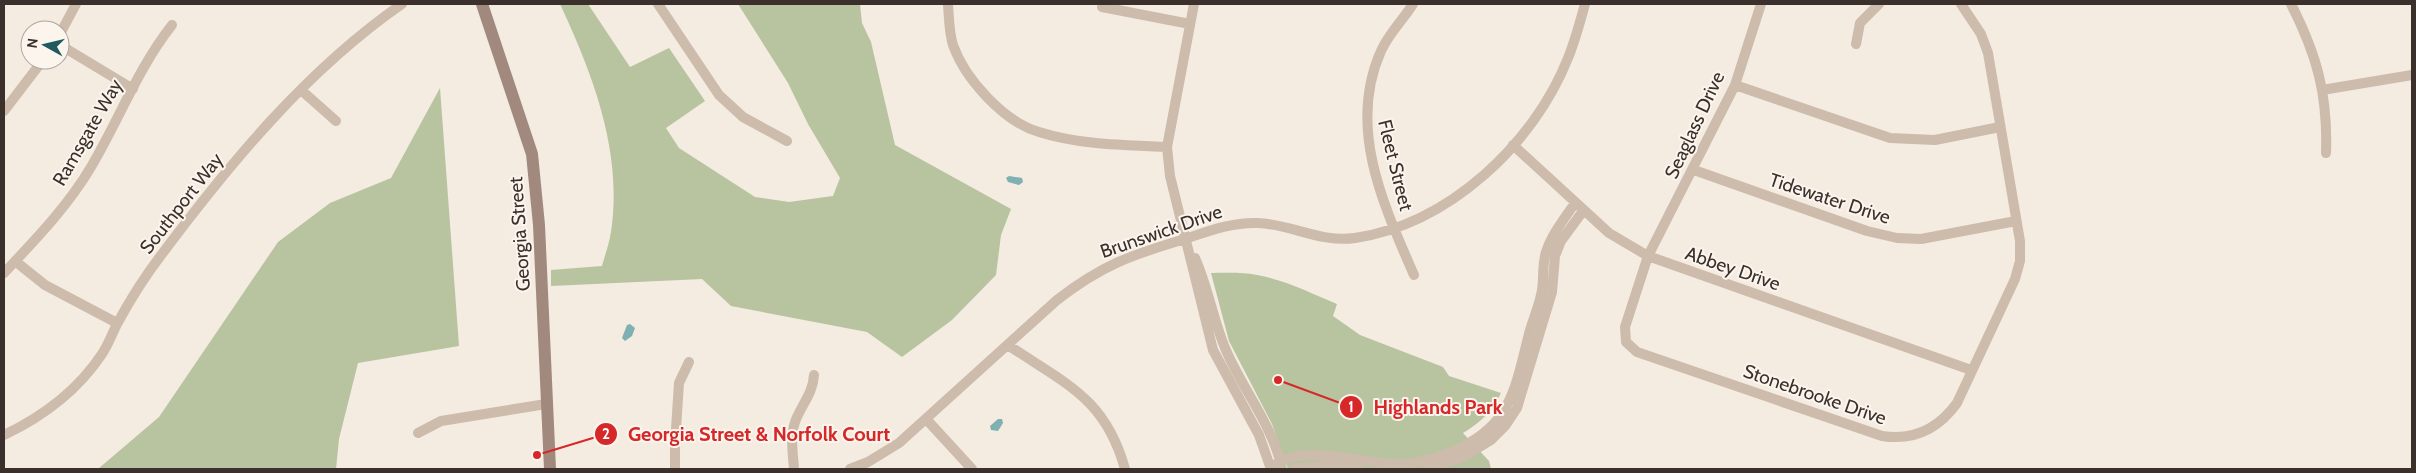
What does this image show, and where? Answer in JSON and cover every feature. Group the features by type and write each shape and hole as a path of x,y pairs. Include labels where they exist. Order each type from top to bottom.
{"street":[{"path":"67,20 76,4"},
{"name":"Southport Way","path":"4,435 62,399 102,354 118,323 161,254 260,131 372,24 402,4"},
{"name":"Georgia Street","path":"482,4 532,154 540,225 550,469"},
{"path":"658,4 719,95 743,117 787,141"},
{"path":"948,4 952,43 958,59 984,94 1001,111 1037,132 1076,141 1167,147"},
{"path":"1194,4 1167,147 1170,176 1213,350 1276,467 1330,455 1391,464 1416,462 1459,448 1485,432 1508,404 1542,290 1546,254 1552,237 1575,203"},
{"name":"Fleet Street","path":"1413,4 1382,49 1373,72 1366,116 1367,138 1393,228 1414,275"},
{"name":"Brunswick Drive","path":"850,469 868,462 899,443 927,420 1057,300 1101,269 1124,258 1236,224 1259,223 1334,238 1354,238 1393,228 1447,202 1473,183 1522,136 1550,94 1568,58 1585,4"},
{"name":"Seaglass Drive","path":"1648,256 1694,170 1735,85 1761,4"},
{"path":"1856,44 1860,23 1879,4"},
{"name":"Stonebrooke Drive","path":"1648,256 1624,334 1626,342 1637,352 1891,438 1915,435 1939,423 1957,403 2015,279 2020,261 2020,241 1988,53 1981,34 1961,4"},
{"path":"2291,4 2316,60 2326,115 2326,153"},
{"path":"1102,7 1190,24"},
{"name":"Ramsgate Way","path":"4,273 68,201 91,167 156,46 172,25"},
{"path":"70,51 133,88"},
{"path":"4,111 35,70"},
{"path":"2322,90 2412,75"},
{"path":"1735,85 1890,138 1935,140 2000,128"},
{"path":"301,90 336,121"},
{"name":"Abbey Drive","path":"1513,145 1609,233 1648,256 1971,370"},
{"name":"Tidewater Drive","path":"1694,170 1867,231 1897,238 1921,238 2016,221"},
{"path":"1426,469 1463,457 1491,440 1505,426 1517,408 1552,292 1555,256 1561,241 1583,211"},
{"path":"15,261 45,285 118,323"},
{"path":"1008,345 1074,389 1101,414 1113,435 1125,469"},
{"path":"675,469 679,383 689,362"},
{"path":"794,469 793,433 796,421 813,389 814,375"},
{"path":"418,433 441,421 546,404"},
{"path":"927,420 972,469"},
{"path":"1294,469 1330,465 1359,469"}],"green space":[{"path":"560,4 588,4 630,67 669,48 705,101 666,128 679,148 755,197 789,202 833,196 840,178 808,124 788,83 738,4 860,4 862,23 871,42 895,145 1011,209 1001,235 996,275 952,320 902,357 867,332 731,306 702,279 551,286 551,270 602,266 611,232 614,202 609,143 602,115 584,58"},
{"path":"440,88 459,346 358,363 339,439 336,469 98,469 159,417 278,242 330,203 391,178"},
{"path":"1211,273 1257,275 1278,280 1308,291 1337,304 1333,316 1360,335 1443,367 1449,376 1501,393 1494,406 1485,416 1463,433 1489,461 1491,469 1288,469 1272,424 1229,341"}],"water":[{"path":"1009,176 1022,178 1023,182 1019,185 1008,182 1006,178"},
{"path":"630,324 635,328 632,336 625,341 622,338 627,325"},
{"path":"998,419 1002,419 1003,423 998,431 991,430 990,426"}],"place":[{"name":"Highlands Park","path":"1278,380"},
{"name":"Georgia Street & Norfolk Court","path":"537,455"}]}
